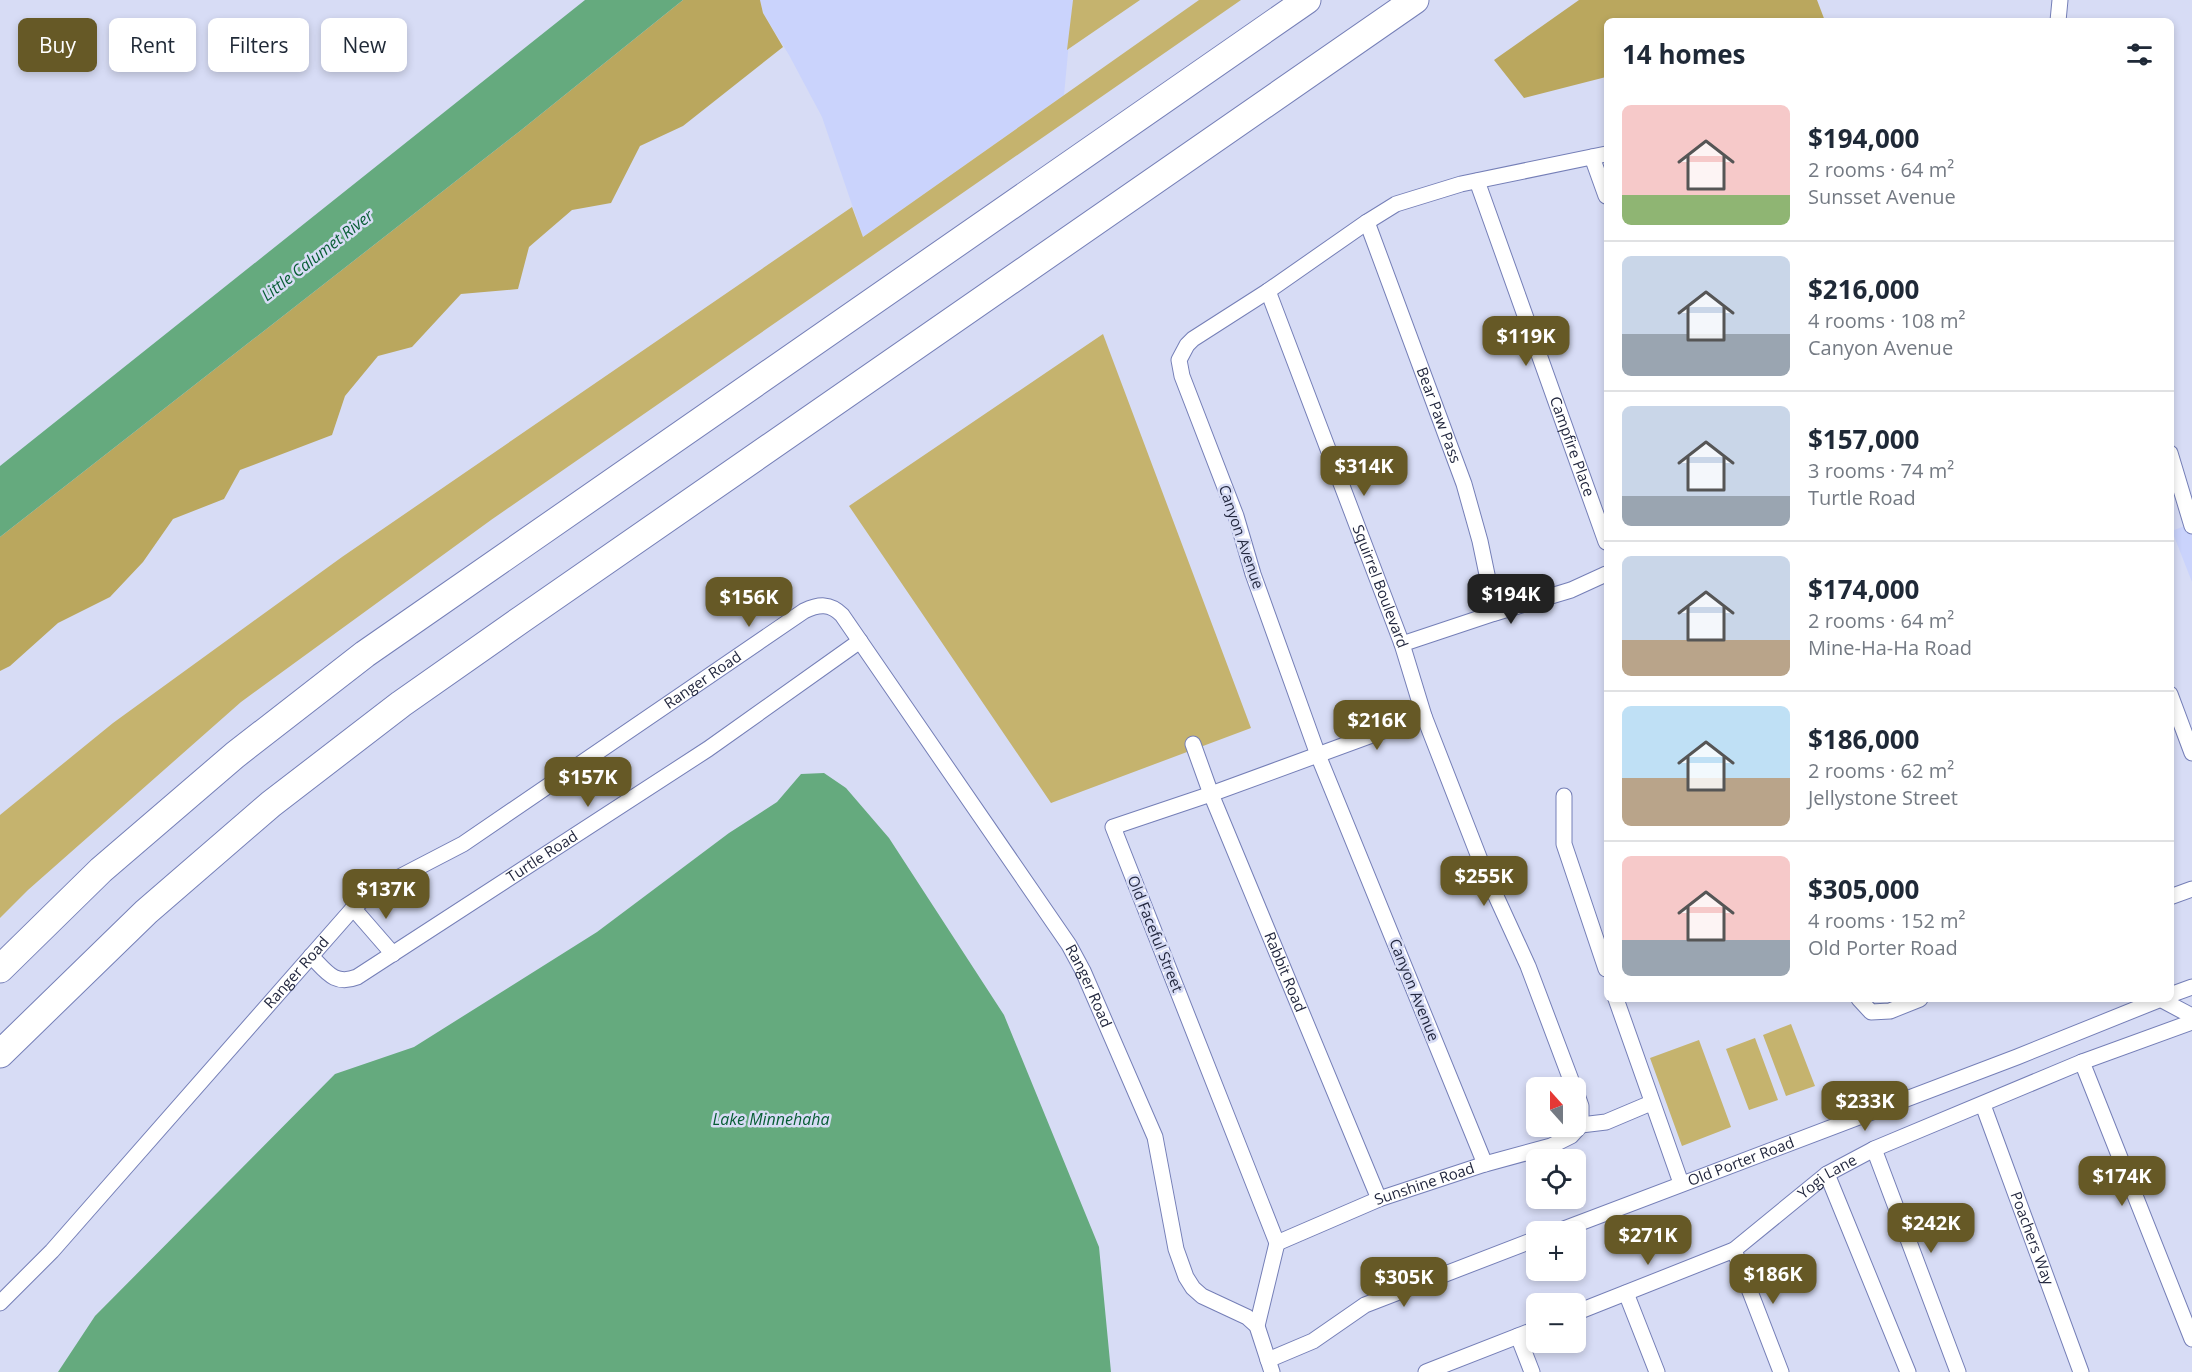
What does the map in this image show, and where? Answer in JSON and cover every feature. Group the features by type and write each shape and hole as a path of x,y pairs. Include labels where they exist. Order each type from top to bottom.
{"highway":[{"path":"0,969 101,870 235,755 365,654 1307,0"},
{"path":"0,1054 146,912 272,804 401,705 531,612 1414,0"}],"street":[{"path":"2058,18 2060,0"},
{"path":"1599,156 1604,185"},
{"name":"Canyon Avenue","path":"1485,1164 1318,755 1272,629 1236,516 1179,367 1179,360 1181,353 1193,339 1396,204 1477,181 1599,156"},
{"name":"Campfire Place","path":"1477,181 1604,536"},
{"name":"Bear Paw Pass","path":"1366,222 1464,484 1480,541 1496,613"},
{"name":"Squirrel Boulevard","path":"1268,291 1402,644 1424,716"},
{"path":"2174,466 2192,526"},
{"path":"1402,644 1571,590 1604,575"},
{"name":"Ranger Road","path":"0,1302 52,1251 353,908 386,884 463,844 804,611 821,605 836,609 860,641 1053,919 1083,971 1155,1137 1176,1249 1186,1277 1202,1296 1247,1317 1257,1326"},
{"name":"Turtle Road","path":"311,956 328,974 342,981 357,977 708,749 860,641"},
{"path":"2174,705 2192,753"},
{"path":"1424,716 1484,870 1528,966 1571,1077"},
{"name":"Old Faceful Street","path":"1277,1243 1113,827 1211,794 1424,716"},
{"name":"Rabbit Road","path":"1193,744 1211,794 1379,1199"},
{"path":"1564,796 1564,844 1604,963"},
{"path":"2174,896 2192,889"},
{"path":"353,908 393,954"},
{"path":"2174,994 2192,987"},
{"path":"1617,1002 1681,1183"},
{"path":"1862,1002 1871,1012 1890,1011 1912,1002"},
{"name":"Old Porter Road","path":"1584,1221 2006,1061 2153,1002"},
{"path":"2166,1002 2192,1016"},
{"name":"Yogi Lane","path":"1586,1309 1734,1250 1827,1174 1874,1149 2082,1062 2192,1022"},
{"path":"2082,1062 2192,1339"},
{"name":"Sunshine Road","path":"1586,1124 1606,1122 1651,1103"},
{"name":"Poachers Way","path":"1983,1105 2081,1372"},
{"name":"Sunshine Road","path":"1277,1243 1379,1199 1561,1142 1569,1137"},
{"path":"1874,1149 1958,1372"},
{"path":"1827,1174 1908,1372"},
{"path":"1277,1243 1257,1326 1270,1366 1313,1341 1365,1305 1526,1243"},
{"path":"1734,1250 1781,1372"},
{"path":"1626,1293 1657,1372"},
{"path":"1426,1372 1526,1333"},
{"path":"1518,1336 1532,1372"}],"shaded area":[{"path":"683,0 760,0 763,13 783,47 683,126 640,146 611,203 572,210 529,247 518,289 461,294 412,347 378,356 345,396 332,435 240,470 224,499 173,519 143,562 110,597 58,623 10,666 0,671 0,537 520,131"},
{"path":"760,0 1073,0 1064,95 863,237 822,117 789,55 763,13"},
{"path":"1073,0 1140,0 1067,50"},
{"path":"1199,0 1241,0 491,520 241,702 28,890 0,918 0,815 113,723 342,557 852,207 863,237"},
{"path":"1579,0 1817,0 1824,18 1604,18 1604,78 1524,98 1494,60"},
{"path":"1103,334 1251,728 1051,803 849,506"},
{"path":"2192,523 2192,582 2174,536 2174,530"},
{"path":"1791,1024 1815,1086 1786,1096 1763,1035"},
{"path":"1755,1038 1778,1100 1749,1110 1726,1049"},
{"path":"1699,1040 1731,1127 1682,1146 1650,1058"}],"water":[{"name":"Little Calumet River","path":"585,0 683,0 520,131 0,537 0,466"},
{"name":"Lake Minnehaha","path":"824,773 846,788 889,838 1004,1015 1099,1247 1111,1372 58,1372 95,1316 335,1074 414,1047 597,932 729,833 777,802 801,774"}]}
